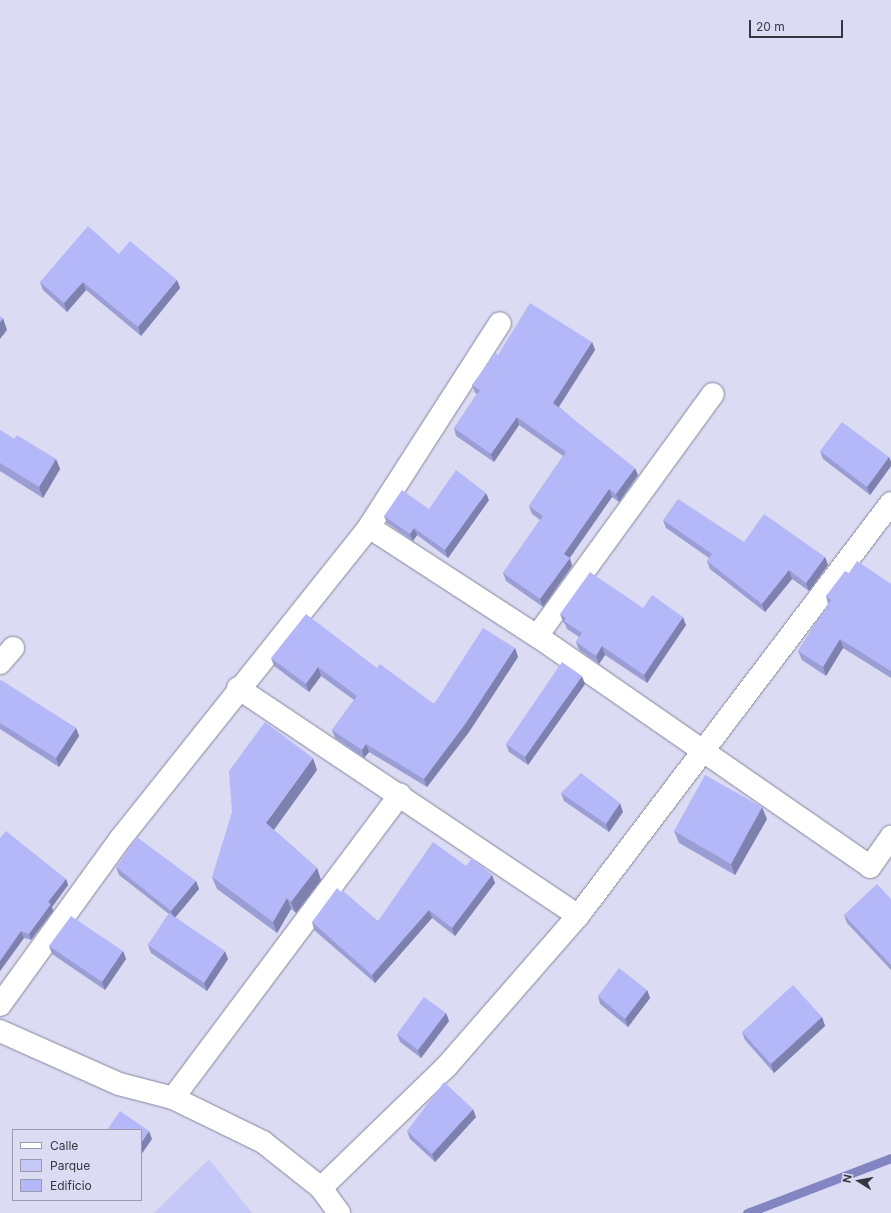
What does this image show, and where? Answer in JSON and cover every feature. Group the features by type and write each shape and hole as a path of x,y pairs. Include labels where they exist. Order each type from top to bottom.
{"street":[{"path":"0,1005 121,838 238,688 369,527 500,323"},
{"path":"537,636 713,394"},
{"path":"321,1188 447,1066 578,916 701,751 890,503"},
{"path":"369,527 537,636 701,751 870,866 891,837"},
{"path":"238,688 400,795 578,916"},
{"path":"173,1098 400,795"},
{"path":"0,1030 119,1084 173,1098 264,1142 321,1188 339,1213"}],"green space":[{"path":"209,1159 252,1213 154,1213"}],"building":[{"path":"88,226 119,254 130,241 177,280 138,327 83,282 64,303 40,282"},
{"path":"530,303 592,342 553,403 635,468 616,494 609,489 564,554 570,558 540,599 503,573 543,516 529,506 566,452 517,417 491,454 454,428 480,390 472,385 495,353 498,355"},
{"path":"842,422 889,457 867,487 820,451"},
{"path":"0,430 14,439 17,435 56,459 39,487 0,463"},
{"path":"456,470 486,493 445,550 414,528 410,534 384,516 402,490 429,509"},
{"path":"678,499 744,542 764,514 825,557 806,583 789,570 762,604 707,561 712,554 663,520"},
{"path":"857,561 891,584 891,671 840,639 823,667 798,651 831,600 826,596 845,571 849,573"},
{"path":"590,572 643,608 652,595 683,617 644,675 602,646 596,656 576,642 582,633 564,621 566,618 560,614"},
{"path":"306,614 377,668 380,664 434,704 483,628 515,648 466,723 424,779 366,744 362,750 332,730 357,696 318,667 306,684 271,658"},
{"path":"562,662 582,676 525,757 506,744"},
{"path":"1,680 76,728 56,758 0,723"},
{"path":"265,722 313,758 266,823 317,868 291,902 287,898 273,922 212,877 232,812 229,771"},
{"path":"581,773 620,803 606,824 561,793"},
{"path":"705,775 762,807 731,864 674,831"},
{"path":"6,831 66,879 48,902 51,904 29,934 21,931 0,961 0,838"},
{"path":"137,837 196,881 171,911 116,867"},
{"path":"433,842 466,866 472,858 492,875 452,928 429,910 372,975 312,922 337,888 341,892 342,890 378,921"},
{"path":"877,884 891,899 891,965 844,915"},
{"path":"169,913 225,951 204,983 148,945"},
{"path":"71,916 123,951 102,982 49,946"},
{"path":"619,968 647,990 625,1019 598,996"},
{"path":"793,985 822,1017 771,1064 742,1032"},
{"path":"424,997 446,1013 418,1050 397,1034"},
{"path":"444,1082 473,1109 432,1154 407,1131"},
{"path":"120,1111 149,1131 142,1142 142,1129 108,1129"}],"waterway":[{"path":"747,1213 891,1158"}]}
